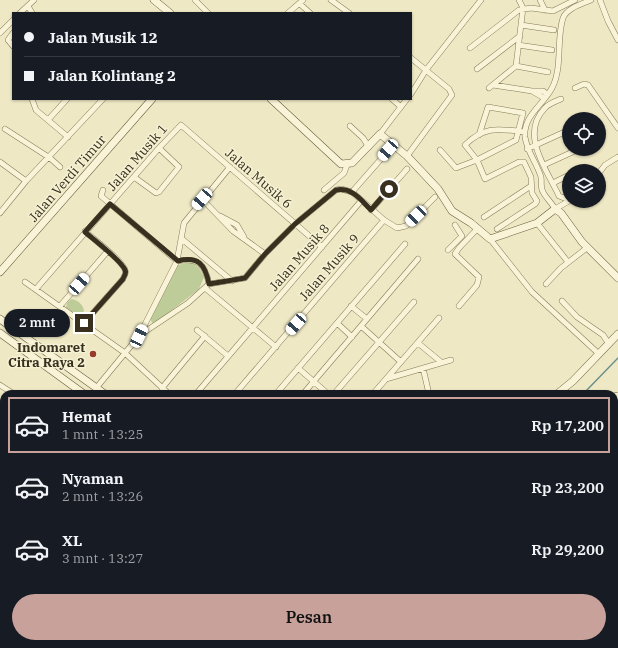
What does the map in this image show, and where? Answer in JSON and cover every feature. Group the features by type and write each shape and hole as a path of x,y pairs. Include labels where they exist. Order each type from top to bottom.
{"street":[{"path":"21,12 34,0"},
{"path":"154,0 169,12"},
{"path":"195,0 207,12"},
{"path":"331,0 348,12"},
{"path":"412,92 426,70 481,0"},
{"path":"519,0 523,8 516,66 491,87 543,91 545,96"},
{"path":"540,0 545,10"},
{"path":"470,48 523,8 553,11 575,0"},
{"path":"591,0 572,9 563,18 555,77 552,88 532,113 525,132 527,149 541,177 541,189 555,209 561,213 588,247 618,278"},
{"path":"600,0 608,21 618,40"},
{"path":"289,12 301,2 309,12"},
{"path":"28,6 31,12"},
{"path":"0,33 12,21"},
{"path":"521,25 554,30"},
{"path":"12,34 8,40 12,45"},
{"path":"477,69 520,36"},
{"path":"518,45 552,50"},
{"path":"406,156 452,95 449,89 412,59"},
{"path":"516,66 548,72"},
{"path":"575,88 588,84 618,128"},
{"path":"561,99 545,108 534,124 533,134 535,145 544,165 562,198"},
{"path":"32,100 36,110 68,137"},
{"path":"48,120 66,100"},
{"path":"0,213 26,181 50,158 102,100"},
{"name":"Jalan Verdi Timur","path":"0,272 151,100"},
{"path":"272,100 341,164 347,165 352,164 380,134 406,100"},
{"path":"393,100 401,107"},
{"path":"440,150 456,168 477,160 516,140 523,115 521,112 488,107 478,135"},
{"name":"Jalan Musik 1","path":"36,289 159,148 181,125"},
{"name":"Jalan Musik 6","path":"181,125 322,247"},
{"path":"350,126 363,138 368,147"},
{"path":"497,229 535,204 537,201 532,193 531,177 524,162 519,162 485,179 477,160 465,145 473,137 495,128 525,132"},
{"path":"6,129 50,158 60,167"},
{"path":"527,149 562,133"},
{"path":"380,134 406,156 438,189 452,211 478,228 490,239 532,292 599,354"},
{"path":"134,178 156,193 159,192 179,167 159,148"},
{"path":"352,192 388,150"},
{"path":"544,165 564,156"},
{"path":"606,164 618,157"},
{"path":"0,170 2,164 26,181"},
{"path":"324,190 344,173 347,165"},
{"path":"97,387 139,336 178,261 184,223 202,199 230,167"},
{"path":"371,210 407,169"},
{"path":"553,183 562,178"},
{"path":"484,217 531,186"},
{"path":"139,336 188,303 207,286 245,278 265,254 295,224 336,190 341,189 352,192 371,210 397,228 406,226 435,197"},
{"path":"103,190 100,195 178,261 192,259 204,267 207,286 276,347"},
{"path":"202,199 233,231 244,237 265,254"},
{"name":"Jalan Musik 8","path":"199,390 361,201"},
{"path":"490,239 536,223 562,205"},
{"path":"448,250 462,236 454,225 462,217"},
{"name":"Jalan Musik 9","path":"238,390 384,220"},
{"path":"536,223 568,262"},
{"path":"460,306 477,285 479,276 455,254 478,228"},
{"path":"84,323 123,279 125,269 85,232"},
{"path":"182,239 232,280"},
{"path":"279,390 405,244"},
{"path":"546,284 568,262 588,247"},
{"path":"60,306 107,252"},
{"path":"307,390 418,259"},
{"path":"25,282 125,352 164,390"},
{"path":"562,301 577,318 603,335 609,344"},
{"path":"337,390 414,302"},
{"path":"351,306 367,320"},
{"path":"377,390 438,318"},
{"path":"0,319 100,390"},
{"path":"337,323 352,337"},
{"path":"361,326 378,343 401,362"},
{"path":"197,330 228,356"},
{"path":"0,333 77,390"},
{"path":"561,390 618,334"},
{"path":"162,388 205,336"},
{"path":"418,343 441,362"},
{"path":"47,368 49,360 54,356"},
{"path":"385,379 452,360"},
{"path":"298,368 323,390"},
{"path":"422,368 426,390"}],"green space":[{"path":"191,262 199,268 204,277 199,289 154,324 150,320 178,265"},
{"path":"71,299 78,301 83,306 84,311 79,317 66,308 67,303"}],"waterway":[{"path":"587,390 618,358"}],"place":[{"name":"Indomaret Citra Raya 2","path":"93,354"}],"route":[{"path":"84,323 123,279 126,273 125,269 117,260 85,232 110,204 178,261 192,259 198,262 204,267 209,284 245,278 255,268 265,254 295,224 324,198 336,190 341,189 352,192 371,210 389,189"}]}
